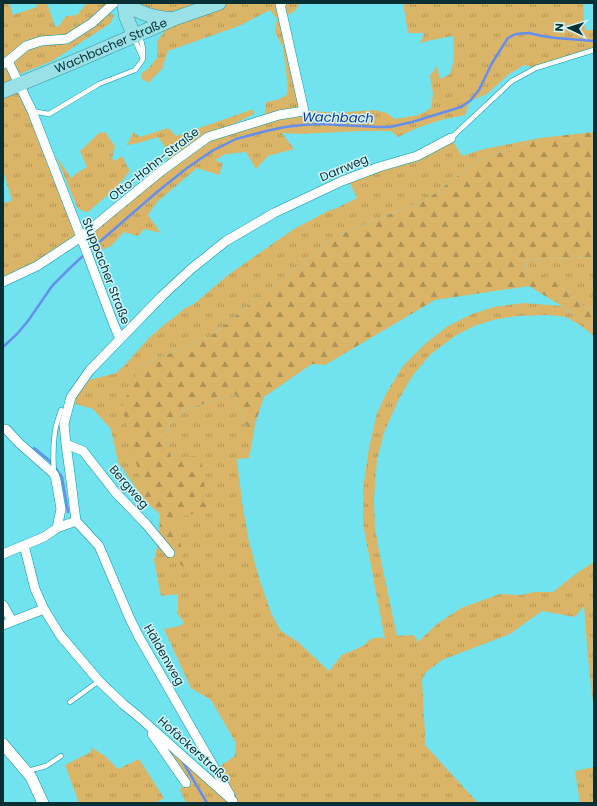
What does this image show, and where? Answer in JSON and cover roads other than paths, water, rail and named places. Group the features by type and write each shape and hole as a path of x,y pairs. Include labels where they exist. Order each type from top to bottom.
{"main road":[{"name":"Wachbacher Straße","path":"3,91 173,19 219,3"},
{"path":"128,8 152,17 173,19"},
{"path":"128,8 137,35"},
{"path":"112,46 123,33 128,8"}],"street":[{"path":"6,63 26,46 41,41 67,39 92,23 114,3"},
{"name":"Otto-Hahn-Straße","path":"83,241 160,172 208,137 279,115 304,110 280,4 282,3"},
{"name":"Stuppacher Straße","path":"6,63 32,111 120,339 90,370 71,397 64,424 76,521"},
{"name":"Darrweg","path":"120,339 191,269 226,241 274,213 342,181 379,167 417,156 451,138"},
{"path":"3,282 37,266 83,241"},
{"path":"6,429 19,443 54,474 61,508 57,528"},
{"name":"Bergweg","path":"66,444 83,451 116,493 146,524 170,553"},
{"path":"3,554 44,537 57,528 76,521"},
{"name":"Häldenweg","path":"76,521 99,546 139,637 233,801"},
{"name":"Hofäckerstraße","path":"24,545 35,589 44,609 60,635 99,681 233,801"},
{"path":"3,605 12,621"},
{"path":"3,625 44,609"},
{"name":"Hofäckerstraße","path":"140,717 186,783"},
{"path":"3,744 31,777 43,803"}],"lane":[{"path":"32,111 49,114 99,84 135,70 143,59 137,35"},
{"name":"Darrweg","path":"451,138 512,81 536,68 594,50"},
{"path":"54,474 54,438 55,429 61,410"},
{"path":"70,702 99,681"},
{"path":"26,771 46,766 61,756"}],"waterway":[{"name":"Wachbach","path":"89,251 187,168 212,151 236,139 285,127 303,125 320,124 390,127 412,122 461,107 470,101 479,90 492,63 508,38 516,34 529,33 556,38 594,41"},
{"name":"Wachbach","path":"3,347 28,321 52,286 85,254"},
{"path":"34,448 50,461 62,477 68,512"},
{"path":"183,762 207,803"}]}
